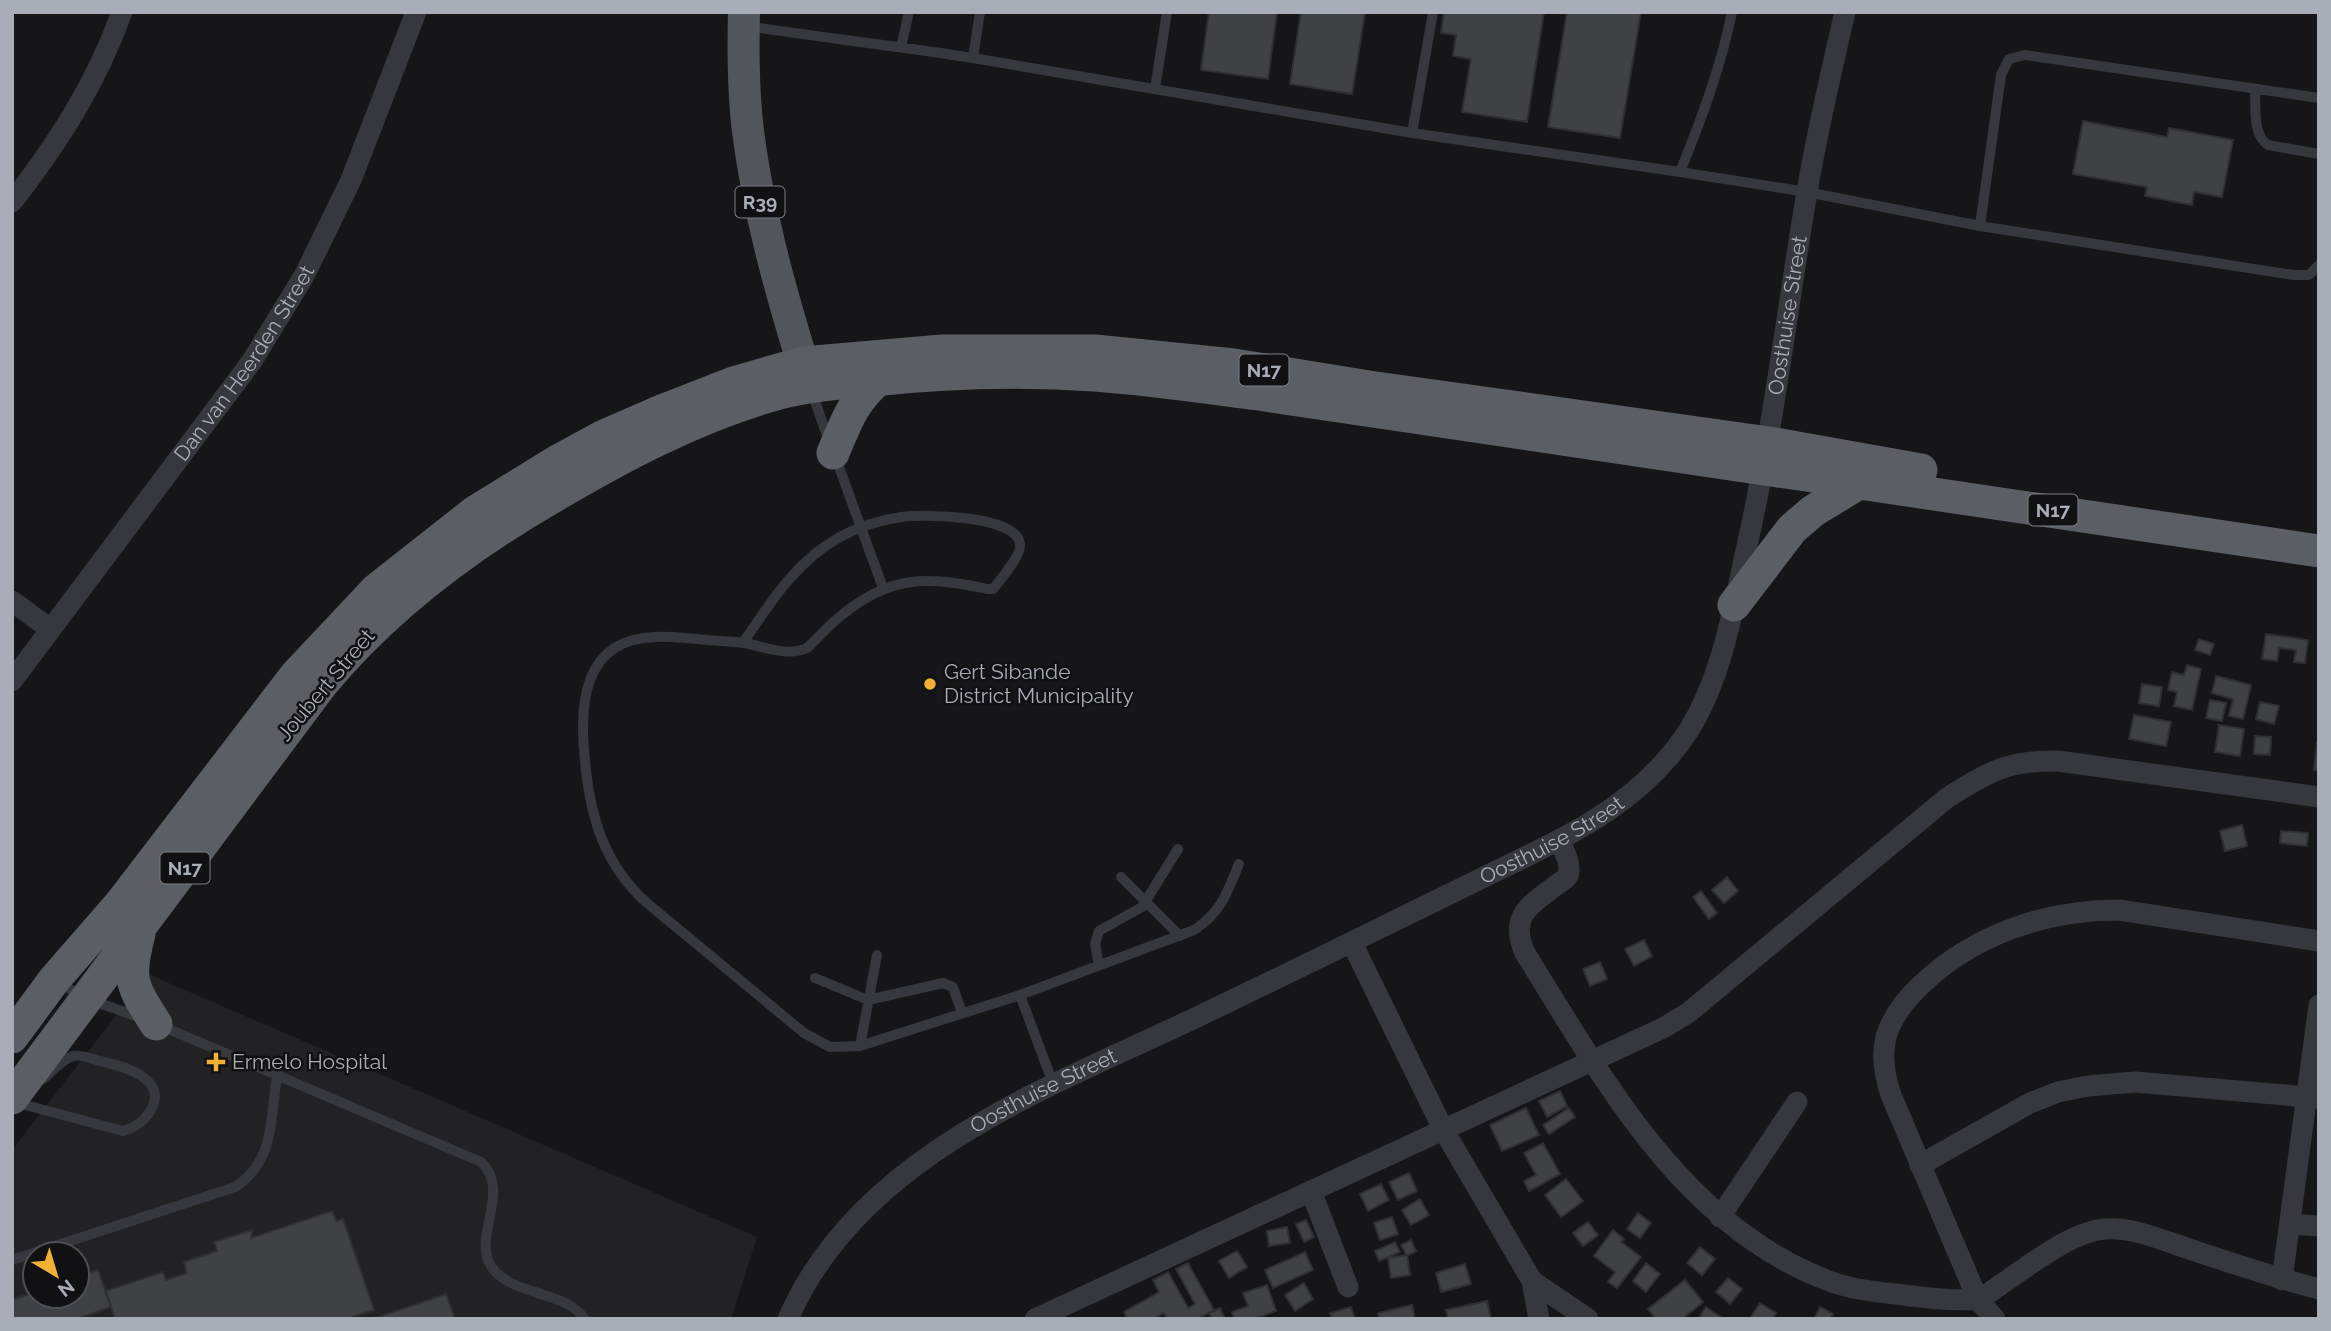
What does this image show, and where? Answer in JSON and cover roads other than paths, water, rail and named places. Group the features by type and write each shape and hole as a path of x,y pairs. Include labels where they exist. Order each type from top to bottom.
{"highway":[{"name":"N17","path":"806,375 942,351 1095,351 1234,365 1767,456 1859,483 2319,551"},
{"name":"N17","path":"806,375 879,379 926,374 1094,375 1258,394 1422,420 1767,456 2016,486 2319,530"},
{"name":"Joubert Street","path":"15,1101 85,998 140,929 335,668 360,639 427,582 507,523 645,444 779,393 806,375"},
{"name":"Joubert Street","path":"12,1037 54,980 121,904 296,676 376,590 410,561 475,512 556,462 602,438 733,383 806,375"},
{"path":"833,453 853,406 879,379"},
{"path":"1734,605 1793,529 1812,511 1859,483"},
{"path":"140,929 131,978 136,992 156,1024"},
{"path":"12,1007 54,980"}],"main road":[{"name":"R39","path":"744,19 743,72 759,200 806,375"}],"street":[{"path":"12,202 66,129 86,95 122,12"},
{"name":"Dan van Heerden Street","path":"12,681 252,361 304,276 351,180 416,12"},
{"name":"Oosthuise Street","path":"788,1319 815,1268 839,1237 879,1195 918,1163 962,1134 1054,1086 1352,943 1597,820 1622,802 1670,756 1702,706 1721,659 1734,605 1767,456 1807,192 1845,12"},
{"path":"12,601 50,629"},
{"path":"1035,1319 1663,1028 1688,1013 1947,798 1986,774 2008,765 2024,761 2058,761 2319,797"},
{"path":"1559,840 1568,862 1568,876 1525,912 1518,926 1525,953 1592,1060 1642,1130 1677,1173 1720,1217 1747,1237 1793,1265 1830,1282 1976,1309 1995,1319"},
{"path":"1976,1309 1885,1076 1886,1036 1898,1011 1910,995 1954,957 2003,931 2033,921 2087,910 2119,910 2319,941"},
{"path":"1352,943 1443,1129 1532,1281 1539,1319"},
{"path":"2283,1280 2290,1224 2313,1098 2319,1005"},
{"path":"1920,1165 2029,1103 2058,1092 2088,1086 2135,1082 2313,1098"},
{"path":"1720,1217 1797,1102"},
{"path":"1311,1191 1348,1287"},
{"path":"2290,1224 2319,1226"},
{"path":"1976,1309 2058,1248 2089,1232 2104,1229 2150,1236 2283,1280 2319,1289"},
{"path":"1532,1281 1588,1319"}],"lane":[{"path":"901,47 909,12"},
{"path":"973,58 980,12"},
{"path":"1155,89 1167,12"},
{"path":"1412,133 1433,12"},
{"path":"1680,172 1717,69 1732,12"},
{"path":"744,19 828,39 973,58 1412,133 1807,192 1980,226 2305,276 2312,274 2319,265"},
{"path":"1980,226 1997,89 2009,59 2025,55 2319,98"},
{"path":"2255,89 2258,127 2263,142 2319,154"},
{"path":"806,375 883,588"},
{"path":"743,643 782,586 805,562 834,540 862,528 900,517 947,517 1000,525 1011,530 1020,541 1019,553 992,589 936,580 883,588 844,613 807,648 800,651 789,652 743,643 652,636 621,645 597,664 590,675 582,710 586,777 598,829 609,858 621,877 647,903 804,1033 830,1046 860,1046 1020,995 1194,930 1214,915 1222,904 1239,864"},
{"path":"1099,965 1095,944 1099,931 1142,908 1178,849"},
{"path":"1121,877 1180,936"},
{"path":"860,1046 877,955"},
{"path":"815,978 868,1000 943,983 953,987 962,1013"},
{"path":"54,980 85,998 156,1024 481,1162 487,1168 493,1184 487,1242 491,1266 512,1282 569,1305 585,1319"},
{"path":"1020,995 1054,1086"},
{"path":"76,1056 107,1062 142,1074 151,1085 154,1095 148,1114 133,1128 123,1131 15,1101 65,1061 76,1056"},
{"path":"12,1260 235,1187 251,1177 266,1150 276,1076"}],"place":[{"name":"Gert Sibande District Municipality","path":"930,684"},
{"name":"Ermelo Hospital","path":"216,1062"}]}
